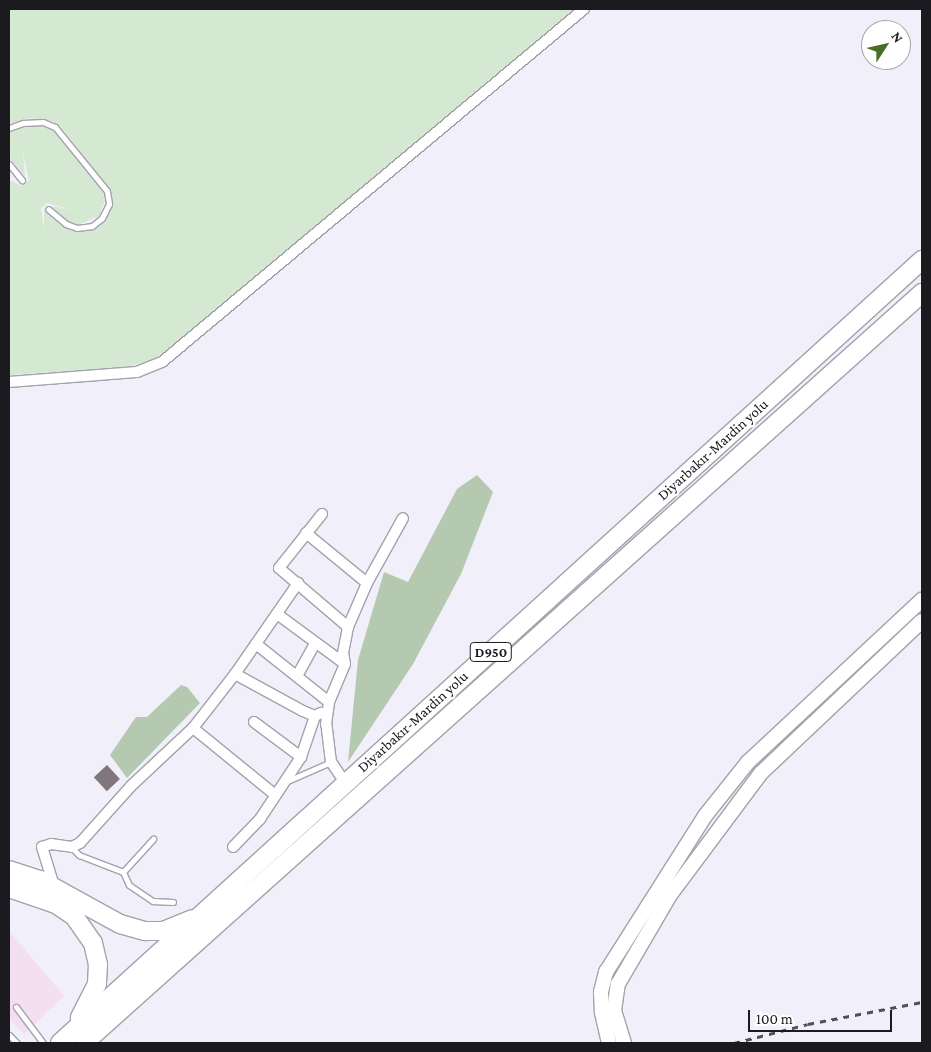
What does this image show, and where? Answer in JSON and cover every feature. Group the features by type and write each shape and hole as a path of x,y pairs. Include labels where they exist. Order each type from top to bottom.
{"highway":[{"name":"Diyarbakır-Mardin yolu","path":"79,1037 217,903 346,784 922,260"},
{"name":"Diyarbakır-Mardin yolu","path":"60,1043 79,1037 922,293"},
{"path":"9,870 54,886 120,924 146,931 163,931 217,903"},
{"path":"9,888 56,904 84,927 93,943 98,964 97,984 79,1037"}],"street":[{"path":"9,382 137,372 162,362 584,9"},
{"path":"322,514 279,568 348,626"},
{"path":"346,784 332,762 328,706 345,664 343,653 348,626 367,583 403,518"},
{"path":"306,533 367,583"},
{"path":"54,886 42,847 51,844 72,847 87,836 131,786 193,728 235,674 298,584"},
{"path":"609,1043 602,1012 601,992 606,972 705,816 748,762 922,600"},
{"path":"277,614 315,644 345,664"},
{"path":"624,1043 614,1012 618,984 670,896 761,773 922,621"},
{"path":"256,644 297,676 328,706"},
{"path":"297,676 315,644"},
{"path":"235,674 314,716"},
{"path":"233,847 260,819 274,794 301,757 314,716 328,706"},
{"path":"254,722 301,757"},
{"path":"193,728 222,755 244,767 274,794"}],"lane":[{"path":"9,128 23,123 43,122 55,126 107,192 109,204 102,218 92,226 77,228 66,224 48,209"},
{"path":"9,164 22,180"},
{"path":"282,782 289,782 318,766 332,762"},
{"path":"123,872 153,839"},
{"path":"72,847 79,855 123,872 129,886 140,893 159,902 173,902"},
{"path":"16,1008 43,1043"},
{"path":"9,1034 17,1043"}],"shaded area":[{"path":"9,931 64,996 24,1034 9,1019"}],"green space":[{"path":"9,9 576,9 166,352 145,363 116,368 9,375 9,180 21,186 29,181 23,152 25,176 9,157 9,131 27,124 45,125 54,131 103,191 105,200 99,216 78,225 64,220 52,206 72,210 47,203 41,208 44,229 44,209 63,227 78,230 99,224 110,207 110,195 104,182 60,126 52,121 30,118 9,124"},
{"path":"477,475 493,492 461,574 413,664 348,762 358,660 384,572 408,582 457,489"},
{"path":"181,685 187,687 200,703 127,778 110,755 136,717 147,717"}],"building":[{"path":"107,765 120,779 107,791 94,777"}],"railway":[{"path":"734,1043 808,1024 922,1002"}]}
